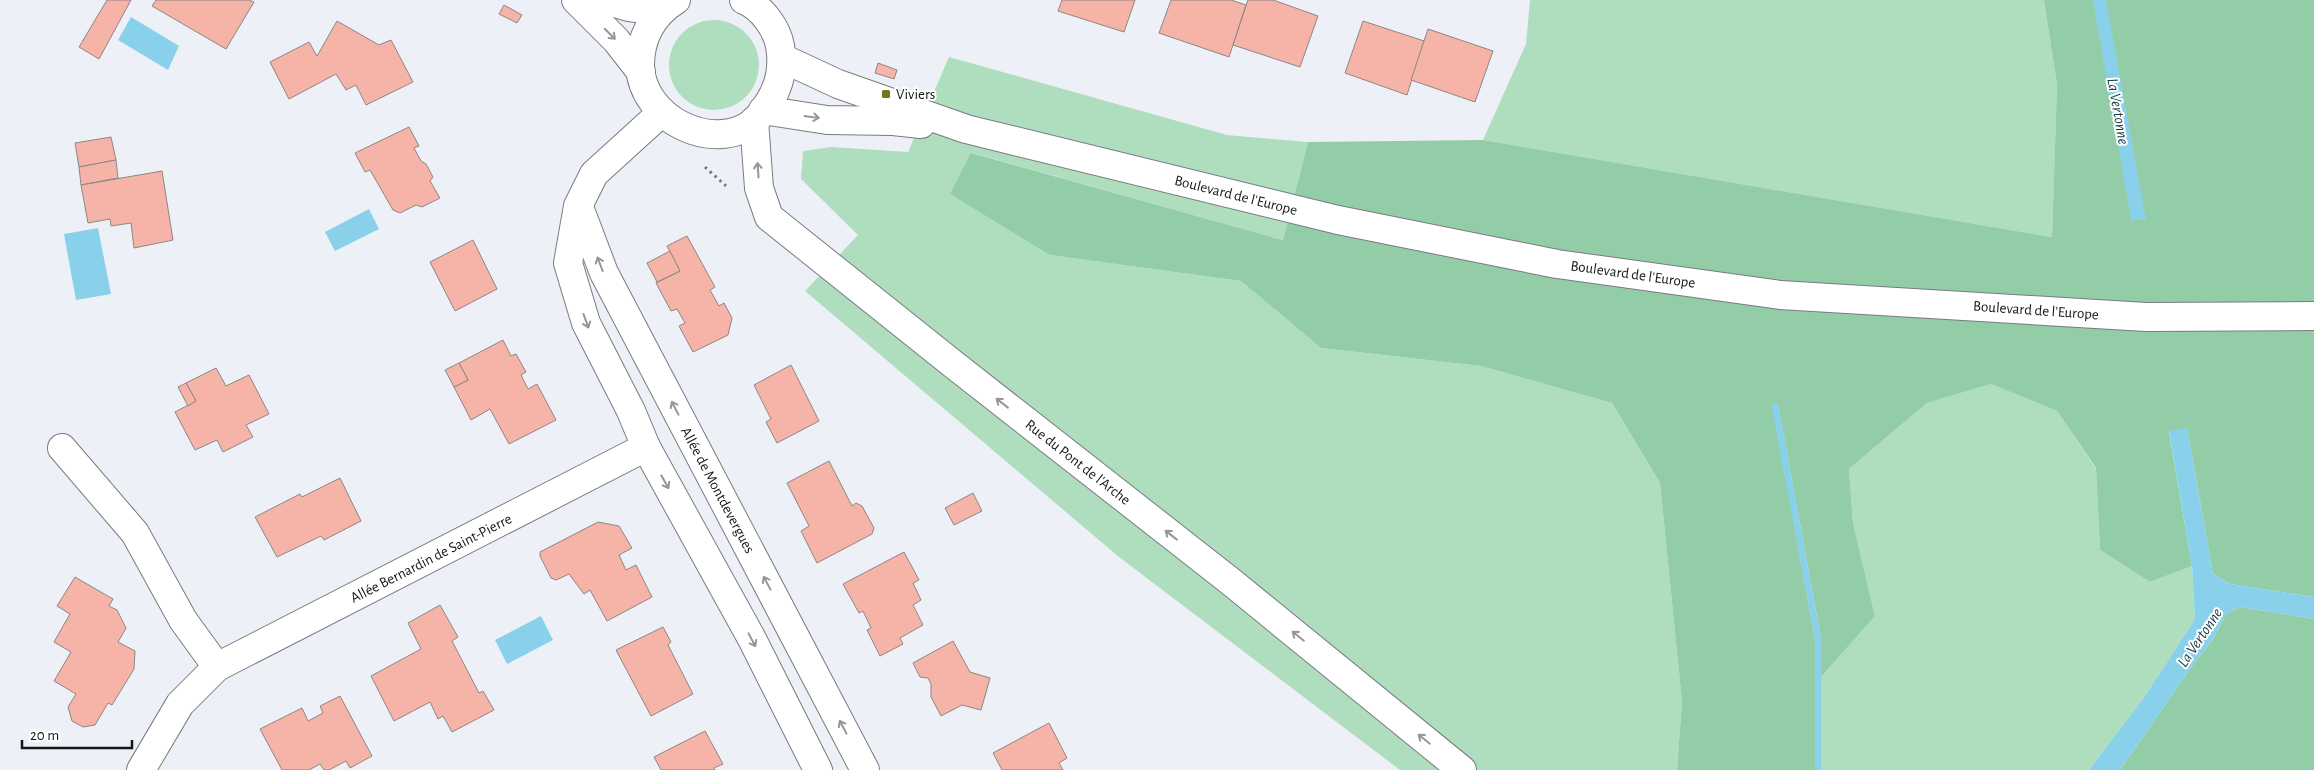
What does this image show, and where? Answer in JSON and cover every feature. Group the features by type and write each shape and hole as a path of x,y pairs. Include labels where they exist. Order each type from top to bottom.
{"street":[{"path":"576,0 616,40 641,72"},
{"path":"605,0 629,7 669,6"},
{"path":"669,6 651,24 644,39 640,56 641,72 647,93 661,113 677,124 698,132 722,132 740,129 759,116 774,95 781,77 782,58 770,10 744,0"},
{"name":"Boulevard de l'Europe","path":"782,58 838,84 966,129 1338,220 1557,264 1780,295 2146,317 2314,316"},
{"path":"661,113 594,174 578,206 568,263 586,323 631,411 646,447 752,639 818,770"},
{"name":"Boulevard de l'Europe","path":"759,116 893,121 966,129"},
{"name":"Rue du Pont de l'Arche","path":"759,116 759,188 769,217 1230,581 1462,770"},
{"name":"Allée de Montdevergues","path":"578,206 604,273 865,770"},
{"name":"Allée Bernardin de Saint-Pierre","path":"141,770 180,704 217,667 646,447"},
{"path":"62,448 135,533 183,620 217,667"}],"green space":[{"path":"1530,0 2044,0 2057,85 2052,237 1483,140 1526,44"},
{"path":"2044,0 2314,0 2314,597 2230,584 2213,574 2187,428 2169,432 2192,566 2150,582 2100,550 2096,468 2057,411 1991,384 1927,403 1849,469 1853,523 1875,616 1821,677 1821,639 1778,404 1772,403 1815,639 1815,770 1677,770 1682,701 1660,483 1612,403 1481,366 1321,348 1241,281 1050,255 950,194 971,153 1283,240 1308,142 1483,140 2052,237 2057,85"},
{"path":"705,20 723,20 739,27 752,40 759,56 759,74 752,90 739,103 723,110 705,110 689,103 676,90 669,74 669,56 676,40 689,27"},
{"path":"949,57 1227,135 1308,142 1283,240 972,153 1050,255 1241,281 1321,348 1481,366 1612,403 1660,483 1682,701 1677,770 1400,770 1119,557 805,291 858,235 801,179 803,151 832,147 908,152"},
{"path":"1991,384 2057,411 2096,469 2100,550 2150,582 2192,566 2195,619 2145,696 2089,770 1821,770 1821,677 1875,616 1853,523 1849,469 1927,403"},
{"path":"2240,607 2314,619 2314,770 2120,770 2213,639 2226,614"}],"water":[{"name":"La Vertonne","path":"2093,0 2106,0 2146,220 2131,220"},
{"path":"131,17 179,46 168,70 118,40"},
{"path":"369,209 379,229 335,251 325,232"},
{"path":"98,228 111,294 76,300 64,234"},
{"path":"1771,403 1778,403 1821,639 1821,770 1815,770 1815,639"},
{"name":"La Vertonne","path":"2187,428 2213,574 2230,584 2314,597 2314,619 2240,607 2226,614 2213,639 2120,770 2089,770 2145,696 2195,619 2192,566 2169,431"},
{"path":"541,616 553,640 507,664 495,640"}],"building":[{"path":"107,0 131,0 99,59 79,47"},
{"path":"156,0 249,0 254,2 226,49 152,6"},
{"path":"1062,0 1135,0 1124,32 1058,11"},
{"path":"1171,0 1231,0 1246,5 1229,57 1159,33"},
{"path":"1248,0 1273,0 1318,16 1300,67 1233,45"},
{"path":"504,5 522,15 517,23 499,14"},
{"path":"337,21 379,45 391,40 413,82 366,105 356,85 346,90 336,74 289,99 270,62 309,42 317,56"},
{"path":"1363,21 1424,41 1407,95 1345,73"},
{"path":"1428,29 1493,51 1475,102 1411,80"},
{"path":"878,63 897,70 894,79 875,73"},
{"path":"409,127 419,146 414,148 433,177 430,181 440,198 422,207 416,205 400,213 393,210 370,170 365,172 355,153"},
{"path":"111,137 116,160 79,167 75,143"},
{"path":"116,160 118,178 81,185 79,167"},
{"path":"162,171 173,240 134,248 131,223 111,226 110,219 88,223 81,185"},
{"path":"687,236 715,287 710,290 719,306 724,303 732,318 728,335 693,352 679,326 685,323 677,309 671,311 656,283 680,271 667,246"},
{"path":"473,240 497,289 455,311 430,262"},
{"path":"670,251 680,271 657,282 647,263"},
{"path":"503,340 511,356 516,354 526,372 521,375 528,389 537,384 556,420 509,444 490,409 471,420 454,387 468,380 459,363"},
{"path":"459,363 468,380 454,387 445,370"},
{"path":"791,365 819,421 777,443 766,422 771,419 754,385"},
{"path":"216,368 226,386 249,375 269,414 246,425 253,437 223,452 217,440 195,450 175,412 196,401 186,383"},
{"path":"186,383 196,401 188,406 178,387"},
{"path":"829,461 852,506 856,503 862,506 874,528 872,534 817,563 801,531 809,526 787,483"},
{"path":"340,478 361,521 324,540 321,536 277,557 255,517 300,494 302,497"},
{"path":"973,493 982,511 954,525 945,508"},
{"path":"598,522 619,526 632,548 619,555 626,570 636,565 652,597 607,621 590,590 584,594 569,574 556,580 551,578 540,556 540,552"},
{"path":"904,552 919,580 913,583 921,600 913,605 923,625 900,638 903,644 880,656 867,630 871,628 863,611 859,613 843,584"},
{"path":"75,577 113,599 109,606 117,610 126,628 118,642 135,651 134,669 112,705 108,703 95,725 83,727 72,721 68,707 76,694 54,681 71,652 54,642 70,614 57,606"},
{"path":"440,605 458,637 452,641 479,693 483,691 494,710 452,732 443,716 438,719 430,702 394,721 371,676 421,649 408,623"},
{"path":"663,627 671,642 668,645 693,694 651,716 616,650"},
{"path":"953,641 970,672 990,678 981,710 962,705 941,716 931,697 931,684 928,678 920,677 913,663"},
{"path":"340,696 372,756 350,768 346,761 329,770 324,770 320,764 309,770 282,770 260,729 302,708 308,721 323,713 320,706"},
{"path":"1049,723 1067,758 1059,763 1063,770 1002,770 993,753"},
{"path":"705,731 723,764 714,768 715,770 661,770 654,757"}],"place":[{"name":"Viviers","path":"886,94"}]}
